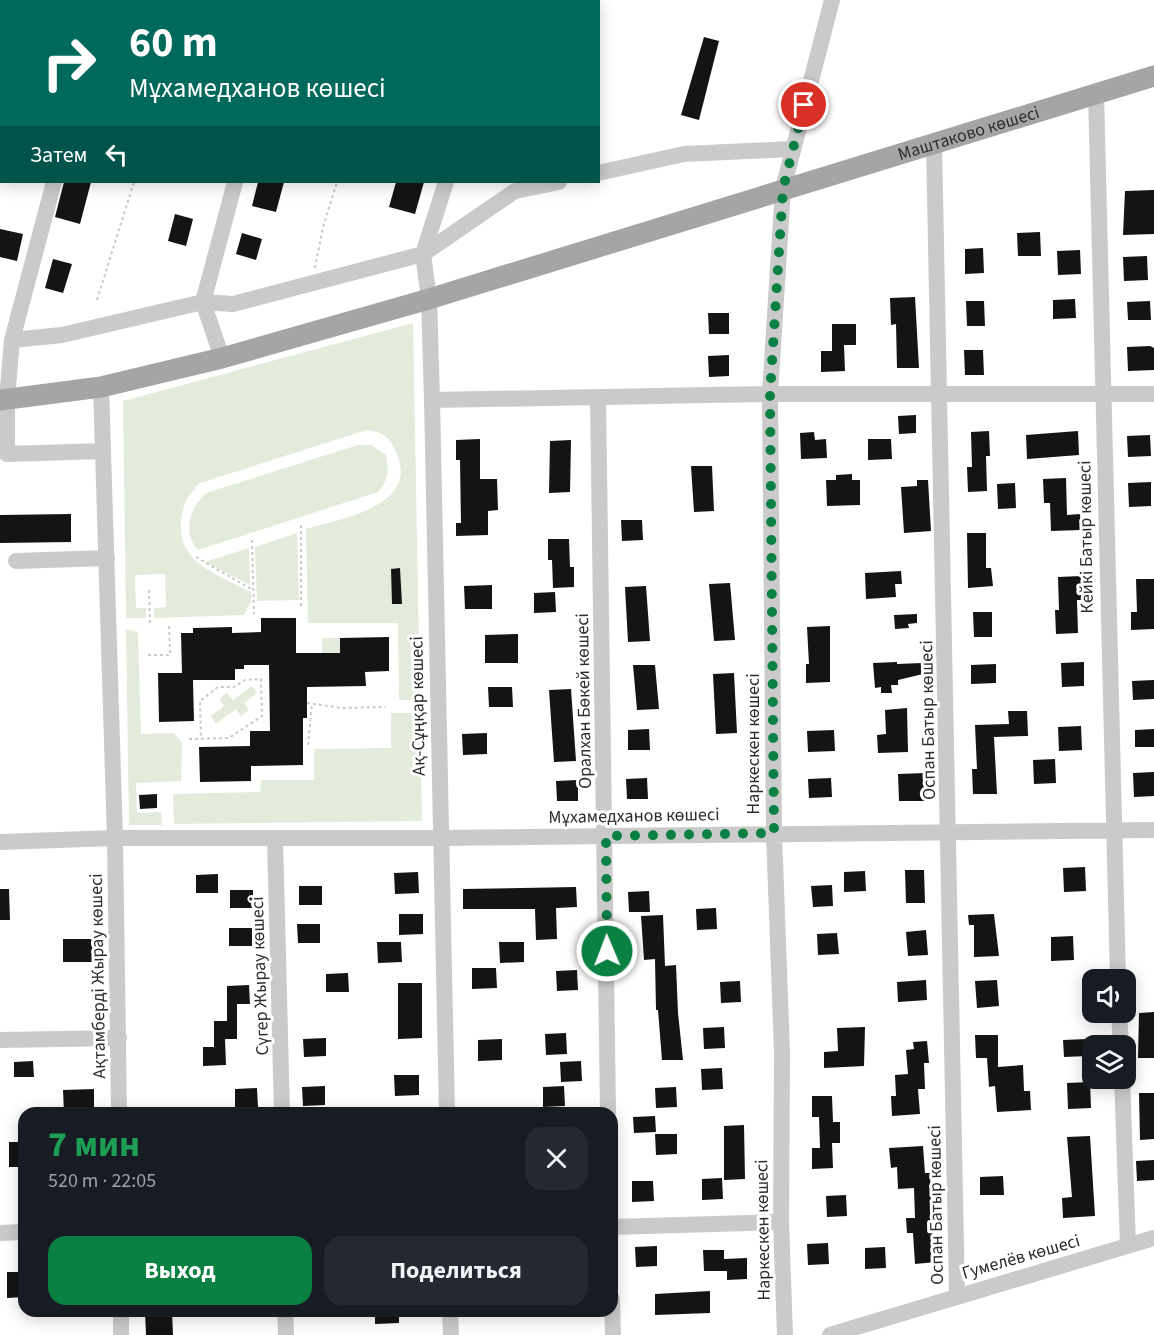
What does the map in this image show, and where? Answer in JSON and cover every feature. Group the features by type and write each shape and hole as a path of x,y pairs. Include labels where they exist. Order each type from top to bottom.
{"main road":[{"name":"Маштаково көшесі","path":"3,400 101,387 222,358 429,298 1154,76"}],"street":[{"name":"Наркескен көшесі","path":"785,1335 781,1222 782,1052 774,833 770,394 783,189 832,0"},
{"name":"Кейкі Батыр көшесі","path":"1096,93 1118,969"},
{"name":"Оспан Батыр көшесі","path":"934,143 950,832 957,1296"},
{"path":"600,173 684,154 792,149"},
{"path":"54,183 12,340 3,400 7,453 103,451"},
{"path":"222,358 203,302 236,183"},
{"path":"423,254 446,183"},
{"path":"12,340 62,335 203,302 233,304 423,254 515,191 554,183"},
{"name":"Ақ-Сұңқар көшесі","path":"423,254 429,298 432,400 447,1107"},
{"name":"Ақтамберді Жырау көшесі","path":"101,387 115,838 119,1107"},
{"path":"432,400 770,394 1154,394"},
{"name":"Оралхан Бөкей көшесі","path":"598,397 609,1107"},
{"path":"16,561 107,558"},
{"name":"Мұхамедханов көшесі","path":"0,842 115,838 440,838 1154,830"},
{"name":"Сүгер Жырау көшесі","path":"275,838 282,1107"},
{"path":"0,1040 118,1038"},
{"path":"1122,1089 1128,1246"},
{"path":"618,1227 781,1222"},
{"path":"0,1233 18,1232"},
{"name":"Гумелёв көшесі","path":"830,1335 1154,1238"},
{"path":"121,1317 121,1335"},
{"path":"285,1317 286,1335"},
{"path":"450,1317 451,1335"},
{"path":"612,1317 613,1335"}],"path":[{"path":"97,300 134,183"},
{"path":"309,285 337,183"},
{"path":"301,525 301,609"},
{"path":"252,540 254,614"},
{"path":"196,557 253,590"},
{"path":"149,590 150,624"},
{"path":"148,655 170,655 169,623"},
{"path":"189,739 201,739 229,738 262,716 261,679 245,680 234,687 218,687 200,701 201,739"},
{"path":"307,703 342,708 386,707"},
{"path":"308,745 312,704"}],"green space":[{"path":"413,323 420,700 399,700 398,623 308,623 306,529 372,508 387,498 397,487 401,472 397,454 386,437 378,432 367,430 200,483 192,492 181,519 182,538 187,550 204,567 251,592 251,601 244,615 154,618 154,608 166,607 165,574 135,575 136,608 146,608 146,618 126,618 123,401"},
{"path":"358,445 371,445 386,455 387,475 378,492 198,550 193,543 190,536 190,520 196,505 206,493"},
{"path":"297,533 299,600 257,601 255,547"},
{"path":"249,548 250,585 205,562"},
{"path":"126,629 138,632 141,734 174,733 182,743 181,781 136,783 137,813 161,812 162,825 129,825"},
{"path":"322,638 340,638 340,653 322,653"},
{"path":"252,686 257,693 244,703 249,710 241,716 236,709 216,724 211,716 224,706 219,699 227,693 233,700"},
{"path":"391,713 420,713 422,821 174,824 173,794 260,792 261,780 314,780 314,749 391,748"}],"building":[{"path":"704,37 719,41 699,120 681,115"},
{"path":"64,183 91,183 80,224 55,217"},
{"path":"258,183 284,183 276,212 252,206"},
{"path":"396,183 424,183 415,214 389,207"},
{"path":"1154,190 1154,234 1123,235 1125,191"},
{"path":"175,214 193,219 186,246 168,241"},
{"path":"0,229 23,234 17,261 0,257"},
{"path":"1040,232 1041,256 1018,256 1017,233"},
{"path":"242,233 262,239 256,260 236,254"},
{"path":"983,248 984,273 965,274 965,249"},
{"path":"1080,250 1081,274 1058,275 1057,251"},
{"path":"1147,256 1148,280 1124,281 1123,257"},
{"path":"53,259 72,264 63,293 45,288"},
{"path":"915,297 919,368 897,368 896,324 891,325 890,298"},
{"path":"1075,299 1076,318 1053,319 1053,300"},
{"path":"966,301 984,301 985,326 967,326"},
{"path":"1150,301 1151,320 1128,320 1127,302"},
{"path":"708,313 729,313 729,334 709,334"},
{"path":"832,324 856,324 856,345 844,345 845,371 821,372 821,351 832,351"},
{"path":"1150,346 1154,348 1154,370 1128,371 1127,347"},
{"path":"964,350 983,350 984,375 965,375"},
{"path":"729,355 729,376 709,377 708,356"},
{"path":"916,415 916,433 899,434 898,416"},
{"path":"989,431 990,456 986,456 987,491 968,492 967,467 972,467 971,432"},
{"path":"1078,431 1079,455 1027,459 1026,435"},
{"path":"814,432 815,440 826,439 827,458 801,459 800,433"},
{"path":"1150,435 1151,456 1128,457 1127,436"},
{"path":"480,439 480,479 497,479 498,510 488,511 488,535 456,536 456,523 461,523 460,460 456,460 456,440"},
{"path":"868,439 891,439 892,459 868,460"},
{"path":"571,440 570,492 549,493 550,441"},
{"path":"691,466 712,466 714,511 694,512"},
{"path":"852,474 852,480 860,480 860,505 827,506 826,480 836,480 836,475"},
{"path":"1066,478 1067,515 1080,514 1081,530 1051,531 1050,503 1044,503 1043,479"},
{"path":"917,480 928,480 931,531 904,533 901,487 917,486"},
{"path":"1151,482 1151,506 1129,507 1128,483"},
{"path":"1015,483 1016,508 998,509 997,484"},
{"path":"71,514 71,542 0,543 0,515"},
{"path":"621,520 642,520 643,540 622,541"},
{"path":"967,533 986,533 986,568 991,568 993,586 968,588"},
{"path":"548,539 569,539 570,567 574,567 574,587 553,588 552,560 548,560"},
{"path":"400,568 402,604 392,604 391,569"},
{"path":"901,571 902,584 895,584 896,597 866,599 865,573"},
{"path":"1081,576 1081,600 1077,600 1078,633 1056,634 1055,610 1059,610 1058,577"},
{"path":"1136,579 1154,579 1154,629 1131,630 1131,612 1137,612"},
{"path":"730,583 735,640 714,641 709,584"},
{"path":"492,585 492,609 465,609 464,586"},
{"path":"646,586 650,641 628,642 625,587"},
{"path":"555,592 556,612 534,613 534,593"},
{"path":"973,612 992,612 992,637 974,637"},
{"path":"917,614 917,623 908,624 909,628 895,629 894,615"},
{"path":"261,618 296,618 296,653 340,653 340,638 389,637 389,671 365,672 366,686 307,687 307,718 303,718 303,765 251,766 251,781 200,782 199,747 250,746 250,731 270,731 269,665 244,665 244,669 235,669 235,680 193,680 194,721 159,722 158,673 182,673 181,633 193,633 193,628 232,627 232,633 261,632"},
{"path":"830,626 830,682 806,683 806,664 809,664 807,627"},
{"path":"518,634 518,663 485,663 485,635"},
{"path":"897,662 897,664 922,663 923,674 898,680 898,685 891,685 892,693 881,693 881,687 875,688 873,663"},
{"path":"1084,662 1084,686 1062,687 1061,663"},
{"path":"996,664 996,683 971,684 971,665"},
{"path":"633,665 655,665 659,709 637,710"},
{"path":"734,673 737,733 716,734 713,674"},
{"path":"1154,680 1154,699 1133,700 1132,681"},
{"path":"488,687 512,687 513,707 489,707"},
{"path":"571,689 576,761 554,762 549,690"},
{"path":"907,708 908,752 878,753 877,735 886,734 885,710"},
{"path":"1008,711 1027,711 1028,736 994,737 997,794 973,794 972,769 977,769 975,725 1009,724"},
{"path":"1081,726 1082,750 1059,751 1058,727"},
{"path":"649,729 650,750 628,750 628,730"},
{"path":"1154,729 1154,747 1135,747 1135,730"},
{"path":"834,730 835,751 808,752 807,731"},
{"path":"487,733 487,754 463,755 462,734"},
{"path":"1055,759 1056,783 1034,784 1033,760"},
{"path":"1154,772 1154,796 1134,797 1133,773"},
{"path":"925,773 926,801 899,801 898,774"},
{"path":"647,778 648,799 627,799 626,779"},
{"path":"831,778 832,797 809,798 808,779"},
{"path":"578,780 578,801 557,801 556,781"},
{"path":"157,794 157,808 140,809 139,795"},
{"path":"1085,867 1086,891 1064,892 1063,868"},
{"path":"905,870 924,870 925,903 906,903"},
{"path":"865,871 866,891 844,892 844,872"},
{"path":"418,872 419,893 395,894 394,873"},
{"path":"218,874 218,893 196,893 196,875"},
{"path":"832,885 833,906 813,907 811,886"},
{"path":"299,886 322,886 322,905 299,905"},
{"path":"576,887 577,907 556,908 557,939 536,940 535,909 463,909 463,889"},
{"path":"0,889 9,889 10,920 0,920"},
{"path":"230,890 253,890 253,908 230,908"},
{"path":"649,891 650,912 629,912 628,892"},
{"path":"716,908 717,929 697,930 696,909"},
{"path":"399,914 423,914 423,934 399,935"},
{"path":"994,914 999,956 974,957 974,925 969,925 968,915"},
{"path":"663,915 665,966 676,965 683,1060 662,1060 658,1010 656,1010 655,959 644,960 641,916"},
{"path":"297,924 320,924 320,943 298,943"},
{"path":"229,928 252,928 252,946 229,946"},
{"path":"926,930 928,955 908,956 906,932"},
{"path":"837,933 839,954 818,955 817,934"},
{"path":"1073,936 1074,960 1051,961 1051,937"},
{"path":"63,939 93,939 93,962 63,962"},
{"path":"377,942 401,942 402,962 378,963"},
{"path":"499,942 524,942 524,962 500,963"},
{"path":"472,968 496,968 497,988 472,989"},
{"path":"577,970 578,990 557,991 556,971"},
{"path":"348,973 349,992 326,992 326,974"},
{"path":"926,980 927,1000 898,1002 897,982"},
{"path":"997,980 999,1006 977,1008 975,981"},
{"path":"740,981 741,1002 721,1003 720,982"},
{"path":"398,983 422,983 422,1038 398,1039"},
{"path":"249,985 250,1004 237,1004 237,1039 225,1039 226,1065 203,1066 203,1047 214,1047 214,1021 227,1021 227,986"},
{"path":"1154,1012 1154,1058 1138,1058 1139,1013"},
{"path":"724,1027 725,1048 704,1049 703,1028"},
{"path":"865,1027 864,1066 824,1068 824,1052 838,1051 837,1028"},
{"path":"566,1033 567,1054 546,1055 545,1034"},
{"path":"975,1035 998,1035 998,1067 1023,1065 1024,1091 1030,1091 1031,1110 997,1112 995,1086 989,1087 987,1058 976,1058"},
{"path":"326,1038 326,1056 304,1057 303,1039"},
{"path":"502,1039 502,1060 478,1061 478,1040"},
{"path":"1082,1039 1082,1056 1064,1057 1063,1040"},
{"path":"927,1041 929,1063 924,1063 925,1089 918,1089 920,1114 892,1116 891,1096 896,1096 895,1075 908,1074 906,1050 914,1049 913,1042"},
{"path":"33,1061 34,1077 14,1077 14,1062"},
{"path":"581,1061 582,1081 561,1082 560,1062"},
{"path":"722,1068 723,1089 702,1090 701,1069"},
{"path":"394,1075 419,1075 419,1095 395,1096"},
{"path":"1082,1082 1082,1089 1090,1089 1091,1108 1068,1109 1067,1083"},
{"path":"325,1086 325,1105 303,1106 302,1087"},
{"path":"564,1086 565,1106 543,1107 543,1087"},
{"path":"676,1087 677,1107 656,1108 655,1088"},
{"path":"257,1088 258,1107 235,1107 235,1089"},
{"path":"94,1089 94,1107 64,1107 63,1090"},
{"path":"1139,1093 1154,1093 1154,1139 1140,1140"},
{"path":"812,1096 832,1096 833,1122 840,1122 840,1143 832,1143 833,1168 812,1169 812,1148 820,1148 819,1117 812,1117"},
{"path":"655,1116 656,1132 634,1133 633,1117"},
{"path":"744,1125 745,1179 724,1180 724,1126"},
{"path":"655,1134 677,1134 677,1154 656,1155"},
{"path":"1090,1136 1095,1216 1063,1218 1062,1198 1072,1197 1067,1137"},
{"path":"9,1142 18,1142 18,1167 9,1167"},
{"path":"923,1146 925,1173 930,1173 933,1247 935,1246 936,1262 915,1264 913,1233 907,1233 906,1218 915,1218 914,1188 898,1189 897,1167 891,1168 889,1148"},
{"path":"1154,1160 1154,1180 1137,1181 1136,1161"},
{"path":"1003,1176 1004,1195 980,1195 980,1177"},
{"path":"722,1178 723,1199 702,1200 702,1179"},
{"path":"632,1181 653,1181 654,1201 632,1202"},
{"path":"846,1195 847,1216 827,1217 826,1196"},
{"path":"828,1243 829,1264 808,1265 807,1244"},
{"path":"657,1246 657,1266 636,1267 635,1247"},
{"path":"885,1247 886,1268 865,1269 865,1248"},
{"path":"703,1250 724,1250 724,1259 747,1258 747,1279 727,1280 727,1271 704,1271"},
{"path":"7,1272 18,1272 18,1297 7,1298"},
{"path":"710,1291 710,1313 655,1315 655,1294"},
{"path":"145,1317 172,1317 173,1335 146,1335"},
{"path":"375,1317 399,1317 399,1323 375,1324"}],"route":[{"path":"607,951 606,836 774,833 770,394 783,189 804,105"}]}
